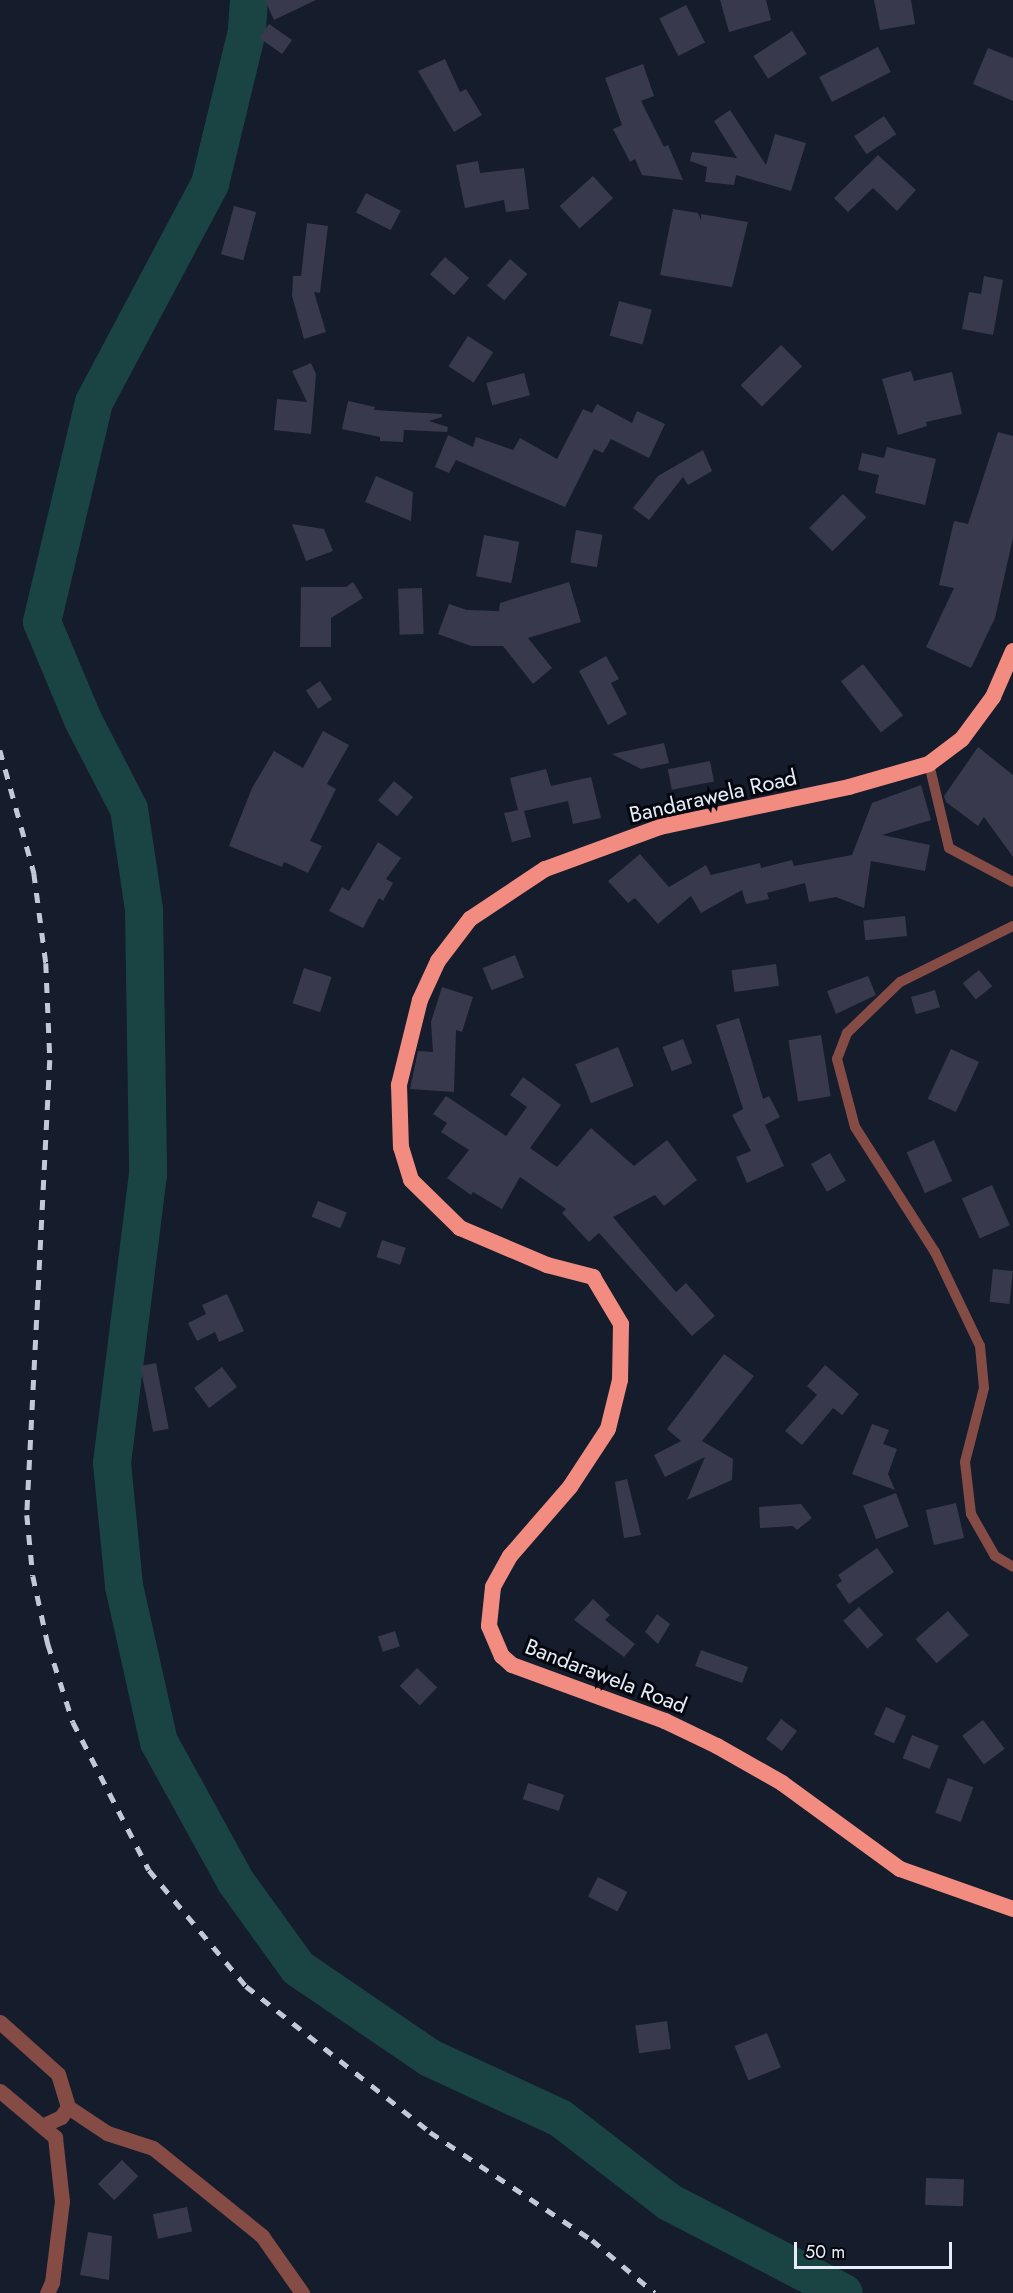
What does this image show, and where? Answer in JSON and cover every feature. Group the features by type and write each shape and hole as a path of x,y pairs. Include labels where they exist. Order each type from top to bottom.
{"highway":[{"name":"Bandarawela Road","path":"1013,651 1010,665 987,706 962,739 928,764 849,787 660,827 545,869 470,920 438,961 420,1000 399,1085 401,1147 411,1180 460,1228 547,1265 593,1277 621,1324 620,1380 608,1429 570,1487 510,1556 493,1587 489,1626 502,1656 512,1665 665,1721 717,1746 782,1784 900,1869 1013,1909"}],"street":[{"path":"0,2022 58,2074 68,2107 107,2133 153,2148 262,2236 302,2293"},
{"path":"0,2091 44,2125 55,2137 62,2201 52,2282 47,2293"},
{"path":"44,2125 61,2117 68,2107"}],"lane":[{"path":"928,764 949,848 1013,882"},
{"path":"1013,926 900,982 847,1033 837,1059 855,1127 935,1252 980,1346 984,1388 965,1462 971,1514 995,1556 1013,1567"}],"building":[{"path":"265,0 316,0 274,20"},
{"path":"720,0 766,0 771,20 729,32"},
{"path":"874,0 911,0 915,24 880,30"},
{"path":"686,5 705,42 678,56 659,19"},
{"path":"269,24 292,40 282,54 259,38"},
{"path":"792,31 807,54 768,79 753,56"},
{"path":"878,47 891,72 832,102 819,77"},
{"path":"988,48 1013,58 1013,101 973,84"},
{"path":"445,59 460,92 466,89 482,115 454,132 418,71"},
{"path":"643,64 654,96 641,101 664,147 668,145 683,180 642,175 635,159 630,162 613,129 622,125 605,78"},
{"path":"730,110 766,165 775,134 806,143 791,191 736,175 734,185 705,182 707,167 690,161 692,152 737,158 714,121"},
{"path":"884,116 896,134 866,154 854,136"},
{"path":"878,155 916,190 897,211 873,188 848,212 834,198"},
{"path":"478,161 480,173 524,168 529,209 506,212 504,200 465,208 456,165"},
{"path":"593,176 613,198 580,228 560,206"},
{"path":"366,193 401,211 391,230 356,213"},
{"path":"234,206 256,212 243,260 221,254"},
{"path":"673,209 698,213 701,220 701,214 748,222 732,287 660,275"},
{"path":"307,223 328,226 320,293 314,292 326,332 304,339 292,296 293,276 301,276"},
{"path":"445,257 469,278 454,295 430,274"},
{"path":"510,259 527,274 504,301 487,285"},
{"path":"984,276 1003,280 993,335 962,329 969,292 981,294"},
{"path":"619,301 652,310 643,345 610,336"},
{"path":"468,336 493,352 474,383 448,366"},
{"path":"781,345 802,366 762,407 741,385"},
{"path":"311,363 316,374 311,434 274,430 277,399 307,402 292,371"},
{"path":"911,371 914,381 952,372 962,414 926,422 927,426 898,435 882,379"},
{"path":"524,373 530,395 492,405 486,383"},
{"path":"348,401 375,407 374,410 442,414 442,417 429,421 448,427 447,432 404,430 403,442 380,441 380,437 342,429"},
{"path":"597,404 632,423 637,411 665,424 649,458 611,439 603,453 594,449 565,507 456,460 449,473 435,467 448,435 473,447 476,437 513,450 520,438 557,459 583,409 592,413"},
{"path":"998,432 1013,436 1013,538 995,618 971,668 926,647 954,588 939,585 954,521 968,524"},
{"path":"887,447 936,459 925,505 875,493 879,475 858,470 862,453 884,458"},
{"path":"703,450 712,471 688,485 683,477 649,520 633,508 658,476"},
{"path":"376,476 413,492 411,521 365,502"},
{"path":"843,494 866,517 832,551 809,528"},
{"path":"292,524 324,529 333,551 306,561"},
{"path":"576,530 603,535 597,567 570,562"},
{"path":"484,535 519,542 511,583 476,576"},
{"path":"353,582 363,598 331,618 331,647 300,647 301,587 346,587"},
{"path":"569,582 581,622 528,638 552,668 533,684 503,646 471,646 438,634 449,604 467,610 499,611 500,603"},
{"path":"422,588 424,634 400,635 398,589"},
{"path":"606,656 619,679 611,683 627,714 608,725 579,671"},
{"path":"863,664 903,715 881,732 841,681"},
{"path":"320,681 332,699 318,709 306,691"},
{"path":"323,731 349,745 327,784 336,789 310,841 322,846 308,873 284,862 282,867 229,846 252,788 274,751 303,768"},
{"path":"664,743 669,763 641,769 612,754"},
{"path":"978,747 1013,775 1013,857 984,817 978,826 946,802 944,796"},
{"path":"710,761 714,782 672,790 668,769"},
{"path":"546,769 551,786 591,777 601,818 573,824 568,801 524,811 531,837 512,842 504,813 518,810 510,778"},
{"path":"394,781 413,797 397,816 378,800"},
{"path":"921,785 931,820 882,835 930,845 925,871 871,861 864,908 836,897 809,902 805,883 767,893 769,899 746,904 742,890 701,913 691,896 658,924 635,898 628,903 608,881 640,854 669,887 706,865 711,875 760,863 761,868 792,860 794,866 852,855 872,803"},
{"path":"378,842 401,858 386,879 393,883 383,901 379,898 363,928 329,911 342,887 349,891"},
{"path":"905,916 907,936 865,940 863,920"},
{"path":"515,955 524,977 492,990 483,968"},
{"path":"776,964 779,986 734,992 731,970"},
{"path":"304,968 332,977 320,1012 293,1003"},
{"path":"979,970 992,986 976,1000 963,983"},
{"path":"868,976 876,995 836,1014 827,991"},
{"path":"442,987 473,997 462,1032 456,1030 454,1092 410,1089 418,1051 433,1052 431,1022"},
{"path":"935,990 940,1007 916,1014 911,997"},
{"path":"739,1018 763,1099 769,1096 780,1117 765,1125 784,1166 747,1183 736,1157 751,1151 732,1115 743,1109 716,1025"},
{"path":"821,1035 831,1096 798,1101 788,1040"},
{"path":"683,1039 692,1063 672,1071 662,1047"},
{"path":"618,1047 634,1086 591,1103 575,1064"},
{"path":"951,1049 979,1062 956,1112 928,1099"},
{"path":"523,1077 561,1105 530,1148 557,1167 591,1128 634,1166 667,1140 697,1180 664,1206 655,1195 613,1217 676,1292 686,1283 715,1316 692,1336 599,1233 589,1242 562,1213 566,1209 520,1177 502,1209 473,1192 471,1195 447,1178 469,1150 441,1132 447,1123 433,1114 446,1096 506,1136 527,1107 510,1095"},
{"path":"934,1140 952,1181 925,1193 907,1152"},
{"path":"830,1153 846,1181 827,1192 811,1164"},
{"path":"992,1185 1010,1225 980,1239 962,1198"},
{"path":"318,1201 347,1213 340,1228 312,1217"},
{"path":"382,1240 406,1248 400,1265 376,1257"},
{"path":"993,1269 1013,1271 1009,1304 990,1302"},
{"path":"227,1294 244,1331 219,1342 215,1332 197,1341 188,1323 206,1314 202,1305"},
{"path":"724,1354 754,1376 702,1441 733,1459 732,1480 687,1500 705,1457 665,1477 654,1455 681,1441 667,1429"},
{"path":"156,1363 169,1429 153,1432 140,1366"},
{"path":"825,1365 859,1394 842,1415 833,1408 802,1445 785,1431 817,1395 807,1386"},
{"path":"222,1367 237,1387 209,1408 194,1388"},
{"path":"872,1424 889,1430 883,1444 897,1449 888,1474 895,1490 852,1474"},
{"path":"627,1479 641,1535 624,1538 615,1482"},
{"path":"896,1493 909,1527 876,1539 863,1506"},
{"path":"956,1503 964,1538 934,1545 926,1510"},
{"path":"801,1504 812,1518 797,1530 793,1526 760,1528 759,1507"},
{"path":"877,1548 894,1572 849,1604 836,1585 842,1581 838,1575"},
{"path":"593,1599 610,1615 605,1620 635,1644 624,1657 574,1620"},
{"path":"859,1607 883,1635 867,1649 843,1621"},
{"path":"948,1611 969,1635 937,1663 916,1639"},
{"path":"657,1614 670,1624 658,1644 645,1632"},
{"path":"395,1631 400,1646 383,1652 378,1637"},
{"path":"701,1650 748,1667 742,1683 695,1666"},
{"path":"417,1668 437,1687 420,1705 400,1686"},
{"path":"886,1707 906,1716 894,1743 874,1734"},
{"path":"781,1719 797,1731 782,1751 766,1739"},
{"path":"983,1720 1005,1749 984,1764 962,1736"},
{"path":"912,1735 939,1746 930,1769 903,1758"},
{"path":"948,1778 973,1787 961,1822 935,1813"},
{"path":"528,1783 564,1795 559,1811 523,1799"},
{"path":"598,1877 627,1892 617,1912 588,1897"},
{"path":"667,2021 671,2049 639,2053 635,2025"},
{"path":"767,2033 781,2067 748,2080 735,2046"},
{"path":"122,2160 138,2176 114,2200 98,2184"},
{"path":"926,2178 964,2179 963,2206 925,2205"},
{"path":"187,2207 192,2231 158,2239 153,2214"},
{"path":"88,2232 112,2236 109,2280 80,2275"}],"waterway":[{"path":"249,0 247,31 210,184 94,402 42,622 83,720 129,809 144,909 148,1174 112,1463 124,1586 159,1742 236,1882 298,1968 430,2058 560,2118 669,2202 844,2293"}],"railway":[{"path":"0,750 34,873 46,963 50,1060 27,1515 33,1576 48,1644 73,1722 149,1870 246,1986 430,2132 592,2240 655,2293"}]}
